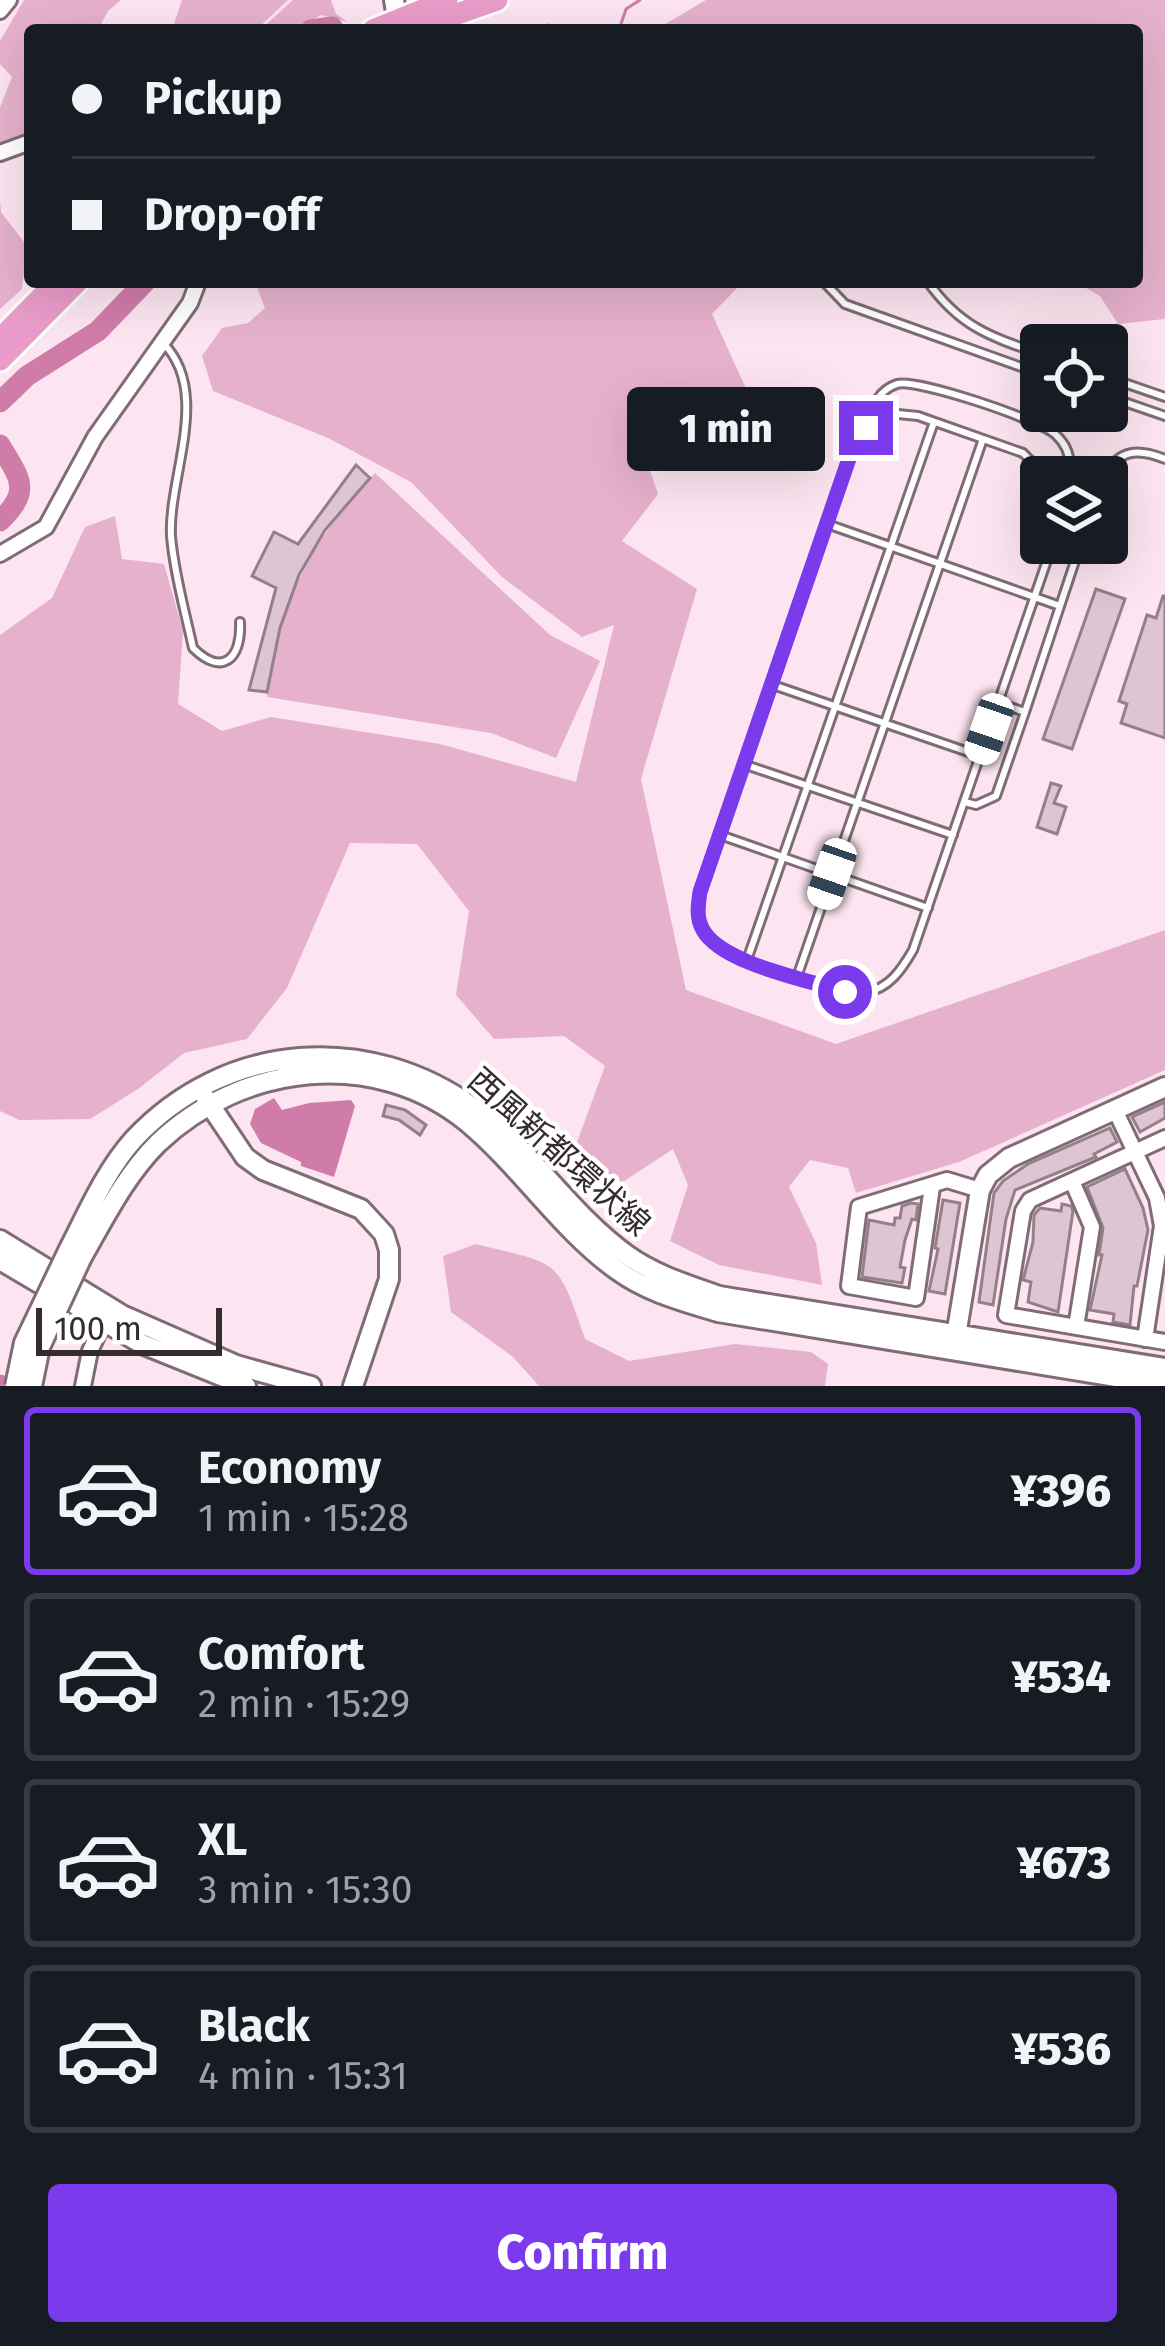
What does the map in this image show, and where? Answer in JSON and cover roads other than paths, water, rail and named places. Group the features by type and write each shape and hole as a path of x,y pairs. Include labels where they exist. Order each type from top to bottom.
{"main road":[{"path":"400,20 447,0"},
{"path":"400,20 497,0"},
{"path":"0,339 50,288"},
{"path":"0,360 71,288"}],"street":[{"path":"0,11 9,0"},
{"path":"0,554 46,527 95,436 190,303 196,288"},
{"name":"西風新都環状線","path":"32,1386 40,1347 103,1184 131,1142 168,1108 301,1073 356,1074 410,1088 468,1123 570,1229 617,1270 661,1295 718,1312 1165,1368"},
{"path":"955,1344 980,1190 988,1175 1009,1158 1165,1087"},
{"path":"205,1098 245,1157 263,1170 361,1209 384,1234 388,1279 353,1386"},
{"path":"1115,1110 1157,1198 1162,1226 1161,1270 1145,1339"},
{"path":"1165,1138 1030,1201 1023,1211 1006,1315 1165,1342"},
{"path":"932,1187 916,1298 849,1286 859,1207 946,1180 980,1190"},
{"path":"1072,1181 1092,1227 1076,1327"},
{"path":"0,1240 122,1315 236,1365 310,1386"},
{"name":"西風新都環状線","path":"16,1386 24,1343 76,1253"},
{"path":"0,1260 142,1344 246,1386"},
{"path":"83,1386 90,1351 104,1321"},
{"name":"西風新都環状線","path":"955,1344 1165,1385"},
{"path":"0,1370 16,1386"}],"lane":[{"path":"830,288 845,304 1020,366"},
{"path":"932,288 970,326 1020,346"},
{"path":"160,340 172,352 187,410 171,532 193,648 204,659 219,663 232,658 242,644 241,622"},
{"path":"1128,384 1165,397"},
{"path":"1046,564 928,908 902,970 886,985 867,992 845,992 747,961 717,946 704,932 697,914 700,892 853,447 866,428 874,401 896,385 924,386 1045,427 1069,456"},
{"path":"1128,403 1165,416"},
{"path":"866,428 898,414 934,422 1026,456"},
{"path":"747,961 934,422"},
{"path":"796,977 983,439"},
{"path":"1122,456 1142,450 1165,459"},
{"path":"827,524 1060,606"},
{"path":"964,802 976,805 996,796 1074,564"},
{"path":"773,685 980,756"},
{"path":"998,703 1025,712"},
{"path":"745,764 953,835"},
{"path":"720,835 928,908"}],"waterway":[{"path":"621,24 626,9 640,0"},
{"path":"0,402 27,376 98,331 139,288"},
{"path":"0,445 20,484 16,501 0,521"}]}
